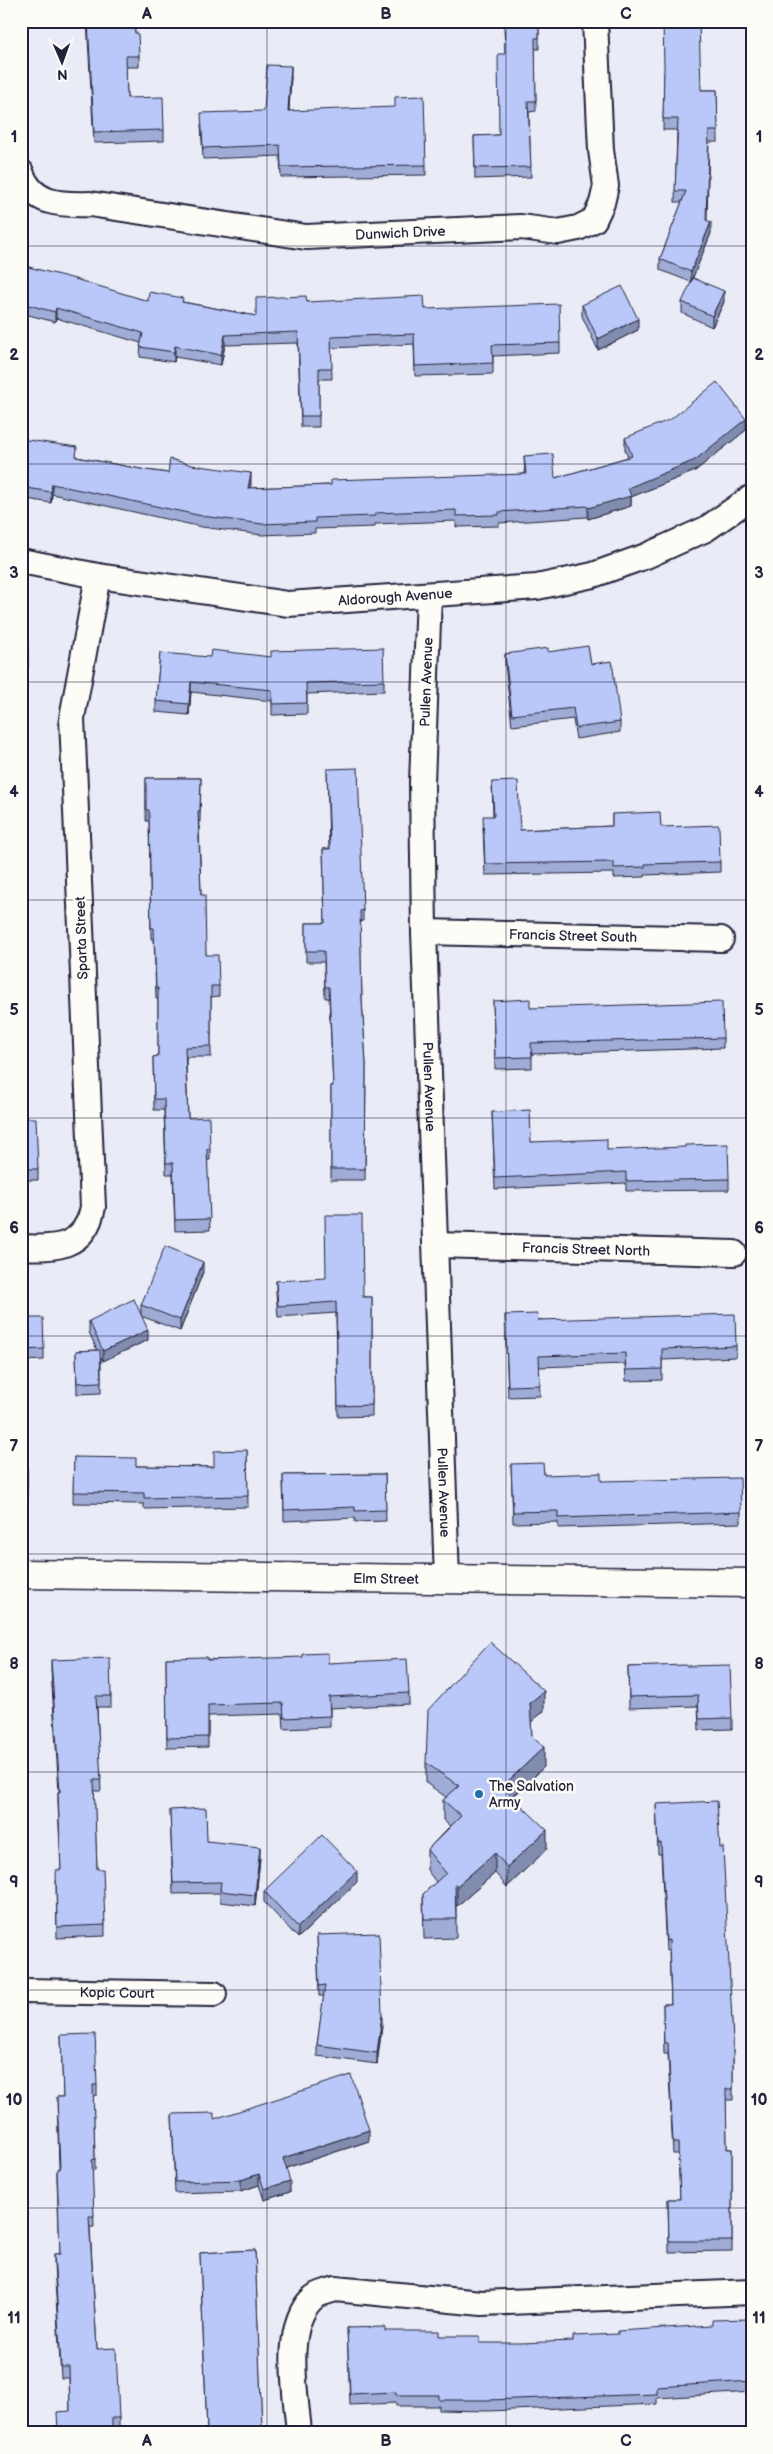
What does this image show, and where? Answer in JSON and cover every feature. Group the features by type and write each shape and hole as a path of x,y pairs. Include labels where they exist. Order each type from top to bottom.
{"main road":[{"name":"Elm Street","path":"21,1574 752,1582"}],"street":[{"name":"Dunwich Drive","path":"21,172 32,192 45,201 60,205 90,204 306,237 522,227 558,232 578,228 594,220 602,203 606,186 601,150 595,21"},
{"name":"Aldorough Avenue","path":"21,561 98,576 288,604 537,587 593,575 646,556 706,529 752,497"},
{"name":"Sparta Street","path":"21,1248 60,1247 75,1240 87,1227 93,1208 72,718 98,576"},
{"name":"Pullen Avenue","path":"429,595 422,783 424,932 447,1579"},
{"name":"Francis Street South","path":"424,932 721,939"},
{"name":"Francis Street North","path":"436,1245 734,1253"},
{"name":"Kopic Court","path":"21,1991 214,1994"},
{"path":"299,2432 294,2368 294,2336 302,2312 314,2297 335,2290 482,2303 752,2292"}],"building":[{"path":"88,21 134,21 135,33 138,33 139,56 126,56 127,98 163,97 164,130 94,132"},
{"path":"504,21 539,21 539,38 535,38 536,101 528,101 531,167 475,168 474,136 499,135 498,54 505,54"},
{"path":"663,21 699,21 701,90 717,90 718,131 709,131 706,220 711,222 691,272 660,259 686,191 675,191 678,119 663,119"},
{"path":"267,65 291,66 288,111 395,107 395,97 424,96 426,165 281,167 280,145 203,148 201,113 264,111"},
{"path":"21,265 148,301 149,292 183,298 182,302 256,316 256,298 306,296 307,302 424,296 425,309 559,304 560,343 492,345 493,363 415,366 414,334 331,337 332,368 319,368 319,416 301,416 298,332 225,335 221,355 175,346 174,352 140,347 143,333 56,308 55,312 21,303"},
{"path":"693,278 724,291 712,316 682,302"},
{"path":"622,286 638,319 598,339 582,305"},
{"path":"752,366 752,375 748,372"},
{"path":"717,382 746,419 695,460 628,488 631,496 588,508 587,506 499,512 499,515 456,516 456,510 375,513 375,516 315,518 315,522 262,524 202,516 52,484 51,492 21,487 21,439 77,447 76,457 146,470 168,473 170,459 192,465 251,473 248,488 331,485 331,480 526,474 524,456 553,454 555,478 632,456 625,438 671,419"},
{"path":"21,622 27,622 28,658 21,658"},
{"path":"588,646 591,664 612,661 620,722 576,728 573,708 512,715 505,654 548,648 548,652"},
{"path":"383,648 384,681 306,683 307,703 272,704 272,690 191,682 189,704 156,701 160,653 210,657 211,650 271,657 271,651"},
{"path":"358,768 363,910 360,911 362,1000 366,1064 365,1169 331,1169 331,1086 333,1086 329,987 325,987 324,951 306,951 306,923 325,923 323,849 330,849 327,769"},
{"path":"146,778 201,778 200,811 198,811 201,895 205,895 206,955 218,955 219,986 211,986 211,1046 185,1047 188,1118 209,1117 210,1149 207,1149 210,1219 175,1220 173,1163 166,1163 164,1099 154,1099 153,1057 158,1056 158,988 156,988 154,928 151,928 149,810 146,810"},
{"path":"518,781 520,830 612,826 612,814 660,812 661,827 719,825 720,862 645,864 645,867 614,868 614,862 485,864 483,816 494,816 492,782"},
{"path":"530,999 530,1008 722,1002 723,1038 531,1043 532,1057 495,1058 493,1001"},
{"path":"530,1110 531,1142 607,1139 607,1150 728,1144 729,1179 626,1181 626,1172 495,1178 492,1112"},
{"path":"21,1118 36,1118 38,1169 21,1169"},
{"path":"325,1215 362,1215 363,1297 372,1297 372,1405 338,1406 336,1302 278,1306 276,1281 326,1278"},
{"path":"165,1246 203,1262 180,1320 141,1305"},
{"path":"134,1299 148,1330 103,1351 89,1321"},
{"path":"537,1314 538,1320 735,1314 736,1346 662,1349 662,1369 626,1370 625,1353 539,1356 540,1385 508,1386 505,1315"},
{"path":"21,1318 43,1318 44,1349 21,1350"},
{"path":"100,1350 101,1382 77,1383 76,1351"},
{"path":"247,1450 248,1496 144,1498 144,1493 73,1492 74,1457 136,1458 136,1466 214,1467 214,1451"},
{"path":"21,1458 27,1458 27,1491 21,1491"},
{"path":"543,1463 544,1475 601,1473 601,1481 740,1478 741,1512 558,1518 558,1511 513,1512 511,1464"},
{"path":"385,1474 386,1510 355,1511 355,1507 284,1510 283,1475"},
{"name":"The Salvation Army","path":"490,1642 544,1691 530,1703 532,1737 544,1747 502,1787 547,1830 507,1867 495,1853 457,1886 455,1884 456,1919 424,1919 423,1894 446,1873 427,1850 461,1816 443,1800 459,1786 426,1763 428,1710"},
{"path":"328,1653 328,1663 407,1659 409,1693 329,1697 330,1716 284,1718 283,1703 208,1705 208,1737 167,1738 166,1658 207,1657 207,1660 303,1657 303,1654"},
{"path":"110,1658 111,1696 96,1696 101,1780 94,1780 97,1869 103,1869 105,1925 57,1927 56,1870 61,1870 58,1792 60,1792 51,1660"},
{"path":"730,1665 732,1718 699,1719 698,1695 629,1697 628,1667"},
{"path":"717,1801 720,1848 723,1847 733,2041 733,2089 726,2089 727,2149 732,2149 732,2241 669,2241 668,2199 680,2199 678,2143 673,2143 668,2043 664,2043 663,2004 671,2004 669,1940 666,1941 661,1843 658,1843 656,1804"},
{"path":"206,1808 207,1841 260,1847 255,1895 220,1891 221,1882 173,1883 170,1810"},
{"path":"322,1835 357,1871 298,1927 264,1891"},
{"path":"379,1933 382,2015 377,2053 317,2045 325,1985 319,1986 317,1935"},
{"path":"95,2034 97,2085 93,2085 95,2159 92,2160 94,2216 89,2216 97,2349 116,2348 119,2418 112,2418 112,2433 58,2433 57,2412 70,2411 69,2367 61,2367 54,2254 60,2254 57,2169 60,2168 57,2097 63,2097 61,2035"},
{"path":"351,2075 369,2130 283,2158 290,2181 264,2189 259,2174 241,2180 175,2182 172,2114 214,2113 214,2119"},
{"path":"255,2250 262,2428 207,2430 200,2253"},
{"path":"749,2319 752,2381 657,2387 657,2394 488,2400 439,2400 439,2395 396,2395 396,2392 350,2394 347,2328 385,2327 385,2331 439,2331 439,2336 480,2336 480,2343 520,2343 573,2341 573,2336 618,2334 618,2331 712,2325 712,2320"}],"place":[{"name":"The Salvation Army","path":"479,1794"}]}
